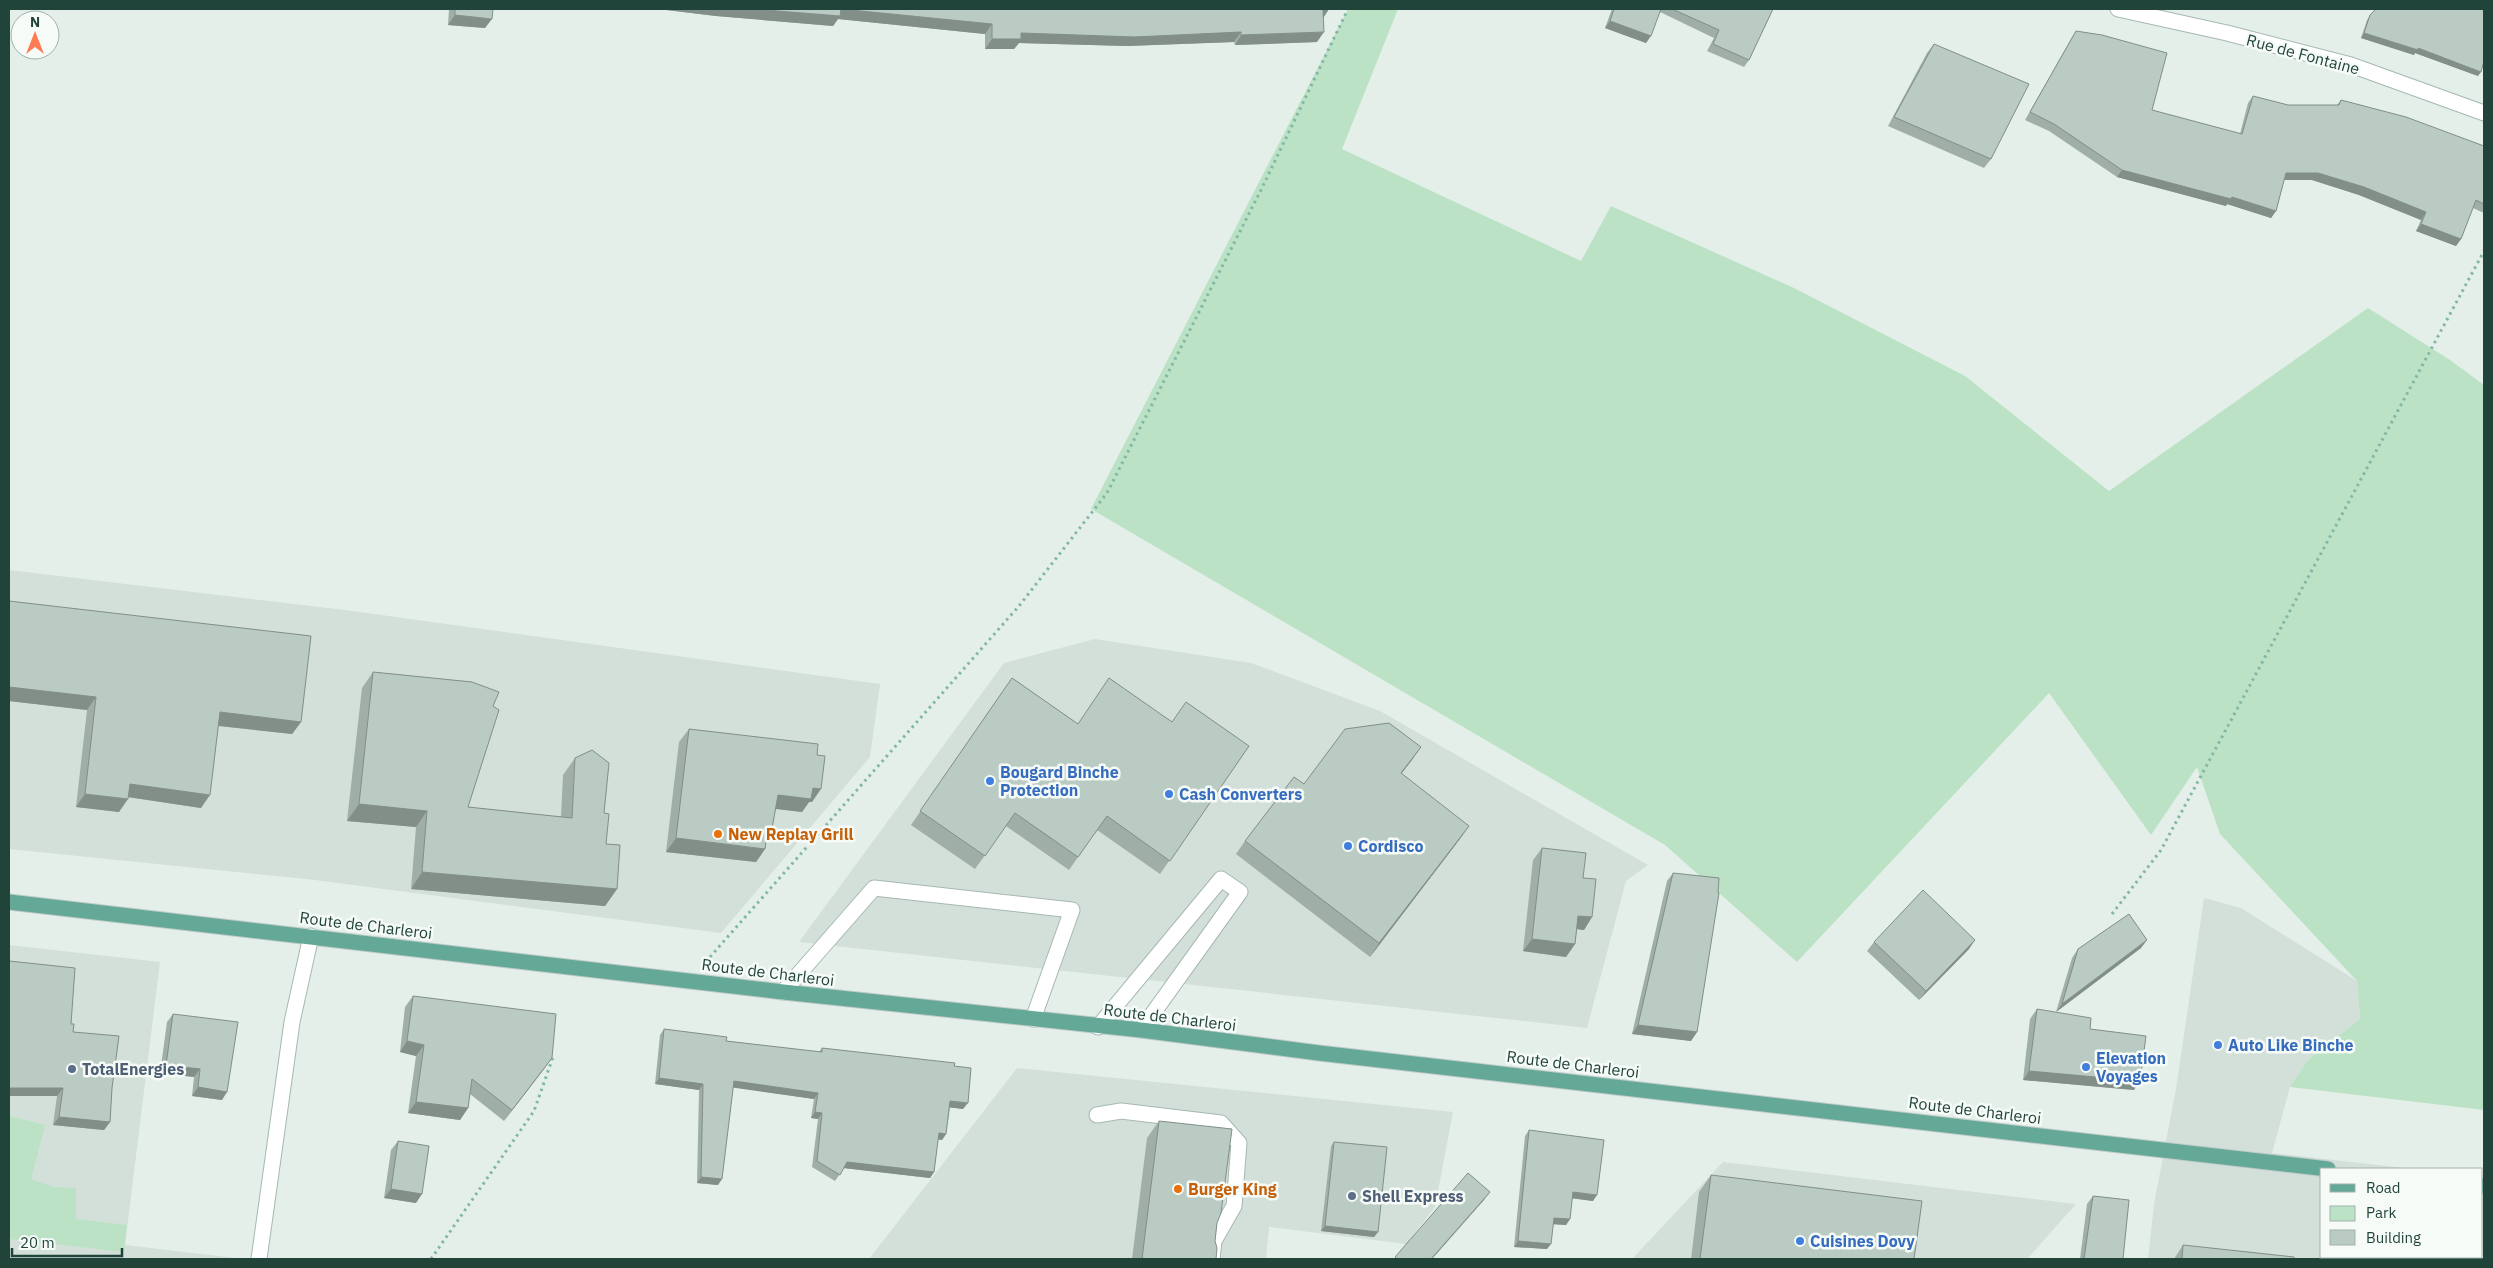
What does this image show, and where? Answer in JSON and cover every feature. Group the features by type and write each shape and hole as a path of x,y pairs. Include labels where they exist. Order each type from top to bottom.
{"main road":[{"name":"Route de Charleroi","path":"9,902 783,992 1140,1030 1338,1055 2320,1168"}],"street":[{"name":"Rue de Fontaine","path":"2118,9 2227,33 2351,65 2484,113"},
{"path":"1098,1026 1221,879 1240,892 1140,1030"},
{"path":"783,992 874,888 1072,910 1034,1019"},
{"path":"259,1259 292,1022 311,936"},
{"path":"1097,1115 1120,1111 1221,1123 1233,1133 1239,1142 1234,1206 1214,1241 1212,1259"}],"path":[{"path":"690,980 1019,606 1107,493 1261,190 1348,9"},
{"path":"2112,914 2161,850 2484,251"},
{"path":"431,1259 534,1111 553,1057"}],"shaded area":[{"path":"9,570 345,610 880,684 870,757 721,933 315,880 9,849"},
{"path":"1095,639 1251,663 1380,711 1648,865 1626,881 1587,1028 799,942 1004,663"},
{"path":"2204,898 2241,908 2357,981 2360,1019 2307,1061 2290,1087 2272,1153 2404,1168 2320,1168 2320,1258 2481,1259 2148,1259 2154,1204 2176,1089"},
{"path":"9,945 160,962 125,1245 244,1259 9,1259"},
{"path":"1017,1068 1453,1112 1435,1207 1406,1244 1269,1227 1266,1259 869,1259"},
{"path":"1723,1162 2076,1204 2027,1259 1632,1259"},
{"path":"2483,1177 2484,1177 2483,1254"}],"green space":[{"path":"1348,9 1398,9 1342,149 1581,261 1611,206 1794,288 1965,376 2109,491 2368,308 2450,360 2484,385 2484,1110 2290,1087 2307,1061 2360,1019 2357,981 2220,834 2197,767 2151,835 2049,693 1797,962 1665,845 1091,509"},
{"path":"9,1116 45,1125 31,1179 53,1187 76,1188 76,1219 127,1225 124,1252 9,1239"}],"building":[{"path":"455,9 493,9 492,19 455,15"},
{"path":"753,9 841,9 840,16"},
{"path":"841,9 1329,9 1323,10 1324,32 1241,35 1241,32 1134,37 1021,33 1021,39 992,39 992,24"},
{"path":"1614,9 1661,9 1651,36 1610,21"},
{"path":"1672,9 1773,9 1749,60 1713,44 1719,30"},
{"path":"2376,9 2484,9 2484,61 2481,72 2418,48 2418,50 2364,33 2370,15"},
{"path":"2076,31 2102,35 2167,53 2152,110 2242,134 2253,96 2288,105 2339,105 2341,100 2406,117 2484,146 2484,204 2476,200 2461,239 2421,224 2426,212 2364,187 2318,173 2286,173 2276,211 2232,197 2231,199 2122,170 2054,124 2030,112"},
{"path":"1934,44 2029,84 1991,159 1894,117"},
{"path":"9,601 311,636 301,722 220,712 210,795 130,784 128,799 85,794 96,697 9,687"},
{"path":"373,672 472,682 499,692 493,706 499,710 468,807 572,818 575,758 592,750 609,763 604,813 609,814 606,844 620,845 617,889 422,872 427,811 359,804"},
{"path":"1012,678 1078,724 1109,678 1172,722 1186,702 1249,746 1170,861 1107,816 1078,857 1015,813 985,856 920,811"},
{"name":"Cordisco","path":"1389,723 1421,747 1401,773 1469,826 1379,943 1245,841 1294,777 1304,784 1345,729"},
{"path":"689,729 818,744 817,755 825,756 821,789 813,788 811,799 778,795 771,834 767,833 765,849 676,838"},
{"path":"1542,848 1586,853 1583,878 1596,879 1592,917 1578,916 1575,944 1532,939"},
{"path":"1673,873 1719,878 1719,893 1697,1032 1638,1025"},
{"path":"1923,890 1975,940 1926,991 1874,942"},
{"path":"2129,914 2147,940 2062,1004 2078,949"},
{"path":"9,961 75,968 71,1024 74,1024 73,1032 119,1036 112,1088 110,1122 59,1117 63,1088 9,1088"},
{"path":"413,996 556,1014 552,1058 512,1110 472,1079 468,1108 416,1102 424,1045 407,1041"},
{"path":"2037,1009 2091,1018 2090,1029 2146,1036 2140,1081 2029,1071"},
{"path":"173,1014 238,1022 227,1092 198,1087 200,1069 166,1065"},
{"path":"664,1029 727,1037 726,1041 822,1052 822,1048 955,1063 954,1066 971,1068 968,1103 950,1101 946,1134 939,1133 934,1172 847,1162 840,1175 817,1161 822,1113 815,1112 818,1093 734,1081 722,1179 701,1177 703,1084 659,1078"},
{"name":"Burger King","path":"1159,1121 1232,1129 1221,1213 1217,1223 1216,1259 1142,1259"},
{"path":"1529,1130 1604,1140 1597,1195 1573,1192 1570,1219 1554,1218 1551,1244 1518,1241"},
{"path":"398,1141 429,1146 422,1194 391,1189"},
{"name":"Shell Express","path":"1334,1142 1387,1147 1378,1232 1325,1226"},
{"path":"1468,1173 1490,1192 1431,1259 1398,1259 1395,1257"},
{"path":"1711,1175 1922,1201 1914,1259 1700,1259"},
{"path":"2093,1196 2129,1200 2123,1259 2084,1259"},
{"path":"2183,1245 2294,1257 2294,1259 2182,1259"}],"place":[{"name":"Bougard Binche Protection","path":"990,781"},
{"name":"Cash Converters","path":"1169,794"},
{"name":"New Replay Grill","path":"718,834"},
{"name":"Cordisco","path":"1348,846"},
{"name":"Auto Like Binche","path":"2218,1045"},
{"name":"Elevation Voyages","path":"2086,1067"},
{"name":"TotalEnergies","path":"72,1069"},
{"name":"Burger King","path":"1178,1189"},
{"name":"Shell Express","path":"1352,1196"},
{"name":"Cuisines Dovy","path":"1800,1241"}]}
